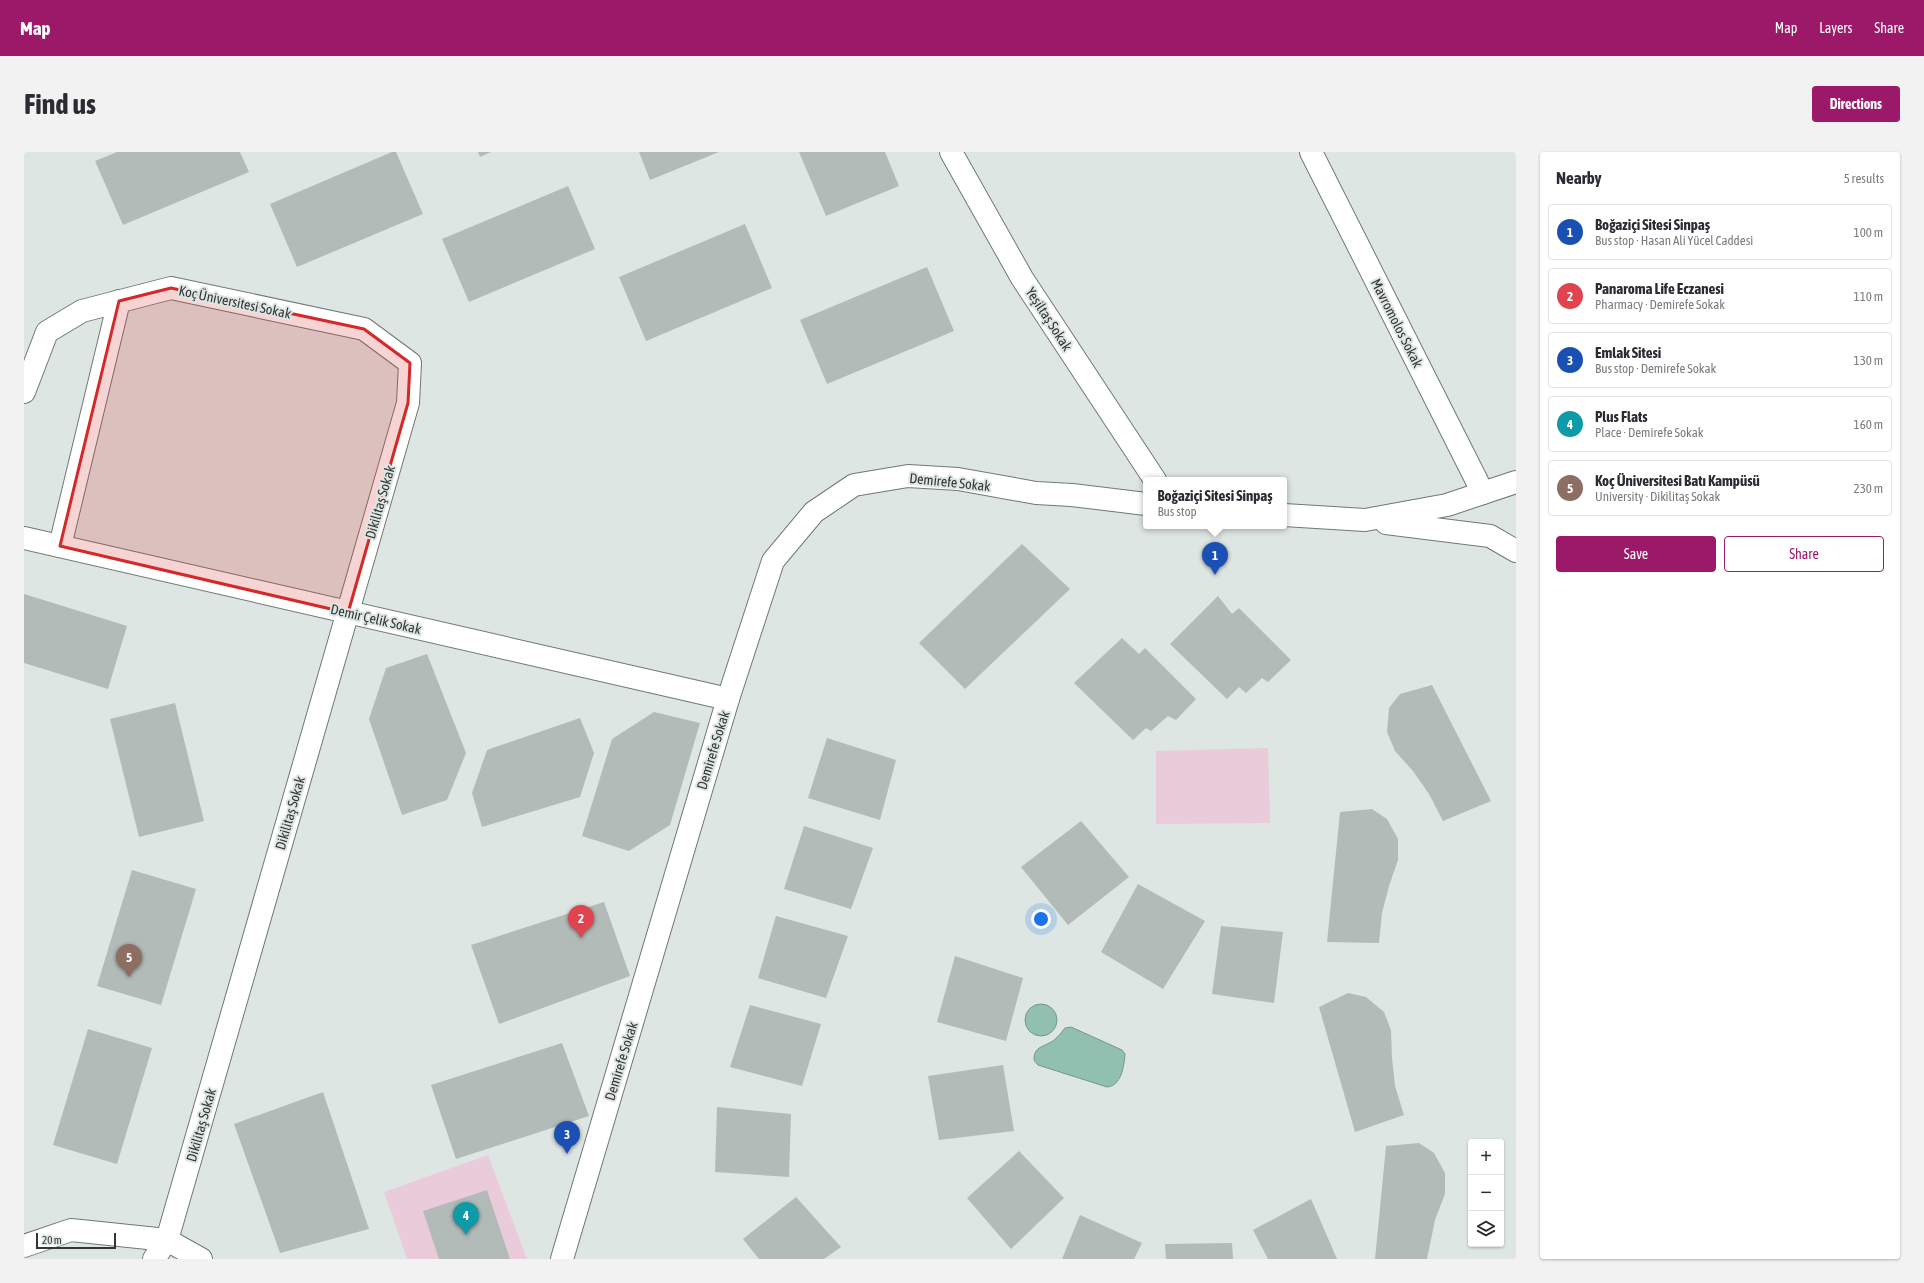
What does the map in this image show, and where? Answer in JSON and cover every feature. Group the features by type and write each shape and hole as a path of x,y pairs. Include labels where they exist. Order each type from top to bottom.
{"street":[{"name":"Yeşiltaş Sokak","path":"951,152 1022,278 1153,477"},
{"name":"Mavromolos Sokak","path":"1311,152 1483,493"},
{"name":"Koç Üniversitesi Sokak","path":"24,392 47,332 82,311 171,288 364,329 410,363"},
{"path":"60,546 119,301"},
{"name":"Dikilitaş Sokak","path":"154,1259 167,1240 408,403 410,363"},
{"name":"Demirefe Sokak","path":"562,1259 728,699 773,561 814,512 854,485 908,476 958,480 1036,493 1143,504"},
{"path":"1365,520 1447,505 1516,482"},
{"path":"1287,515 1365,520 1490,536 1516,551"},
{"name":"Demir Çelik Sokak","path":"24,538 728,699"},
{"path":"24,1246 71,1230 167,1240 201,1259"}],"highlighted area":[{"path":"171,288 364,329 410,363 408,403 348,613 60,546 119,301"}],"shaded area":[{"path":"1268,748 1270,823 1156,824 1156,751"},
{"path":"1038,1004 1044,1004 1054,1011 1057,1020 1056,1026 1050,1033 1044,1036 1038,1036 1028,1029 1025,1023 1025,1017 1032,1007"},
{"path":"1071,1027 1122,1050 1125,1054 1124,1064 1119,1080 1112,1086 1107,1087 1038,1065 1034,1060 1035,1053 1038,1049 1053,1041 1065,1028"},
{"path":"488,1155 527,1259 407,1259 384,1192"}],"building":[{"path":"117,152 240,152 249,172 123,225 95,161"},
{"path":"392,152 396,152 423,214 297,267 270,204"},
{"path":"478,152 491,152 480,157"},
{"path":"639,152 719,152 650,180"},
{"path":"799,152 885,152 899,186 826,216"},
{"path":"568,186 595,249 469,302 442,239"},
{"path":"745,224 772,288 646,341 619,277"},
{"path":"927,267 954,331 827,384 800,320"},
{"path":"1022,544 1070,589 965,689 919,643"},
{"path":"24,594 127,626 108,689 24,663"},
{"path":"1218,596 1232,614 1239,608 1291,660 1268,682 1262,678 1246,693 1239,687 1227,699 1170,644"},
{"path":"1122,638 1139,654 1145,648 1196,699 1176,720 1168,716 1151,731 1146,728 1133,740 1074,683"},
{"path":"427,654 466,753 447,800 402,815 369,719 386,668"},
{"path":"1432,685 1491,801 1443,821 1429,794 1413,771 1395,751 1387,732 1389,708 1400,694"},
{"path":"175,703 204,821 139,837 110,719"},
{"path":"654,712 700,723 670,825 629,851 582,836 612,739"},
{"path":"580,718 594,753 580,797 482,827 472,793 487,750"},
{"path":"827,738 896,760 880,820 808,798"},
{"path":"1372,809 1387,819 1398,839 1398,860 1382,913 1379,943 1327,942 1340,812"},
{"path":"1081,821 1129,877 1068,925 1021,867"},
{"path":"804,826 873,848 851,909 784,889"},
{"path":"132,870 196,889 161,1005 97,986"},
{"path":"1138,884 1205,921 1163,989 1101,952"},
{"path":"604,902 630,976 499,1024 471,945"},
{"path":"776,916 848,936 826,998 758,978"},
{"path":"1221,926 1283,932 1274,1003 1212,994"},
{"path":"955,956 1023,978 1006,1041 937,1022"},
{"path":"1348,993 1366,997 1384,1012 1391,1030 1395,1086 1404,1115 1355,1132 1319,1007"},
{"path":"750,1005 821,1024 802,1086 730,1067"},
{"path":"88,1029 152,1048 117,1164 53,1145"},
{"path":"562,1043 589,1116 456,1159 431,1085"},
{"path":"1003,1065 1014,1131 939,1140 928,1076"},
{"path":"323,1092 369,1229 280,1253 234,1124"},
{"path":"717,1107 791,1114 789,1177 715,1172"},
{"path":"1419,1143 1434,1153 1445,1173 1445,1194 1435,1220 1427,1259 1375,1259 1386,1146"},
{"path":"1019,1151 1064,1198 1011,1249 967,1198"},
{"path":"487,1190 510,1259 439,1259 423,1211"},
{"path":"796,1197 841,1247 824,1259 759,1259 743,1239"},
{"path":"1311,1199 1337,1259 1268,1259 1253,1230"},
{"path":"1080,1215 1142,1243 1134,1259 1062,1259"},
{"path":"1232,1243 1233,1259 1166,1259 1165,1244"}],"place":[{"name":"Boğaziçi Sitesi Sinpaş","path":"1215,575"},
{"name":"Panaroma Life Eczanesi","path":"581,938"},
{"name":"Koç Üniversitesi Batı Kampüsü","path":"129,977"},
{"name":"Emlak Sitesi","path":"567,1154"},
{"name":"Plus Flats","path":"466,1235"}]}
